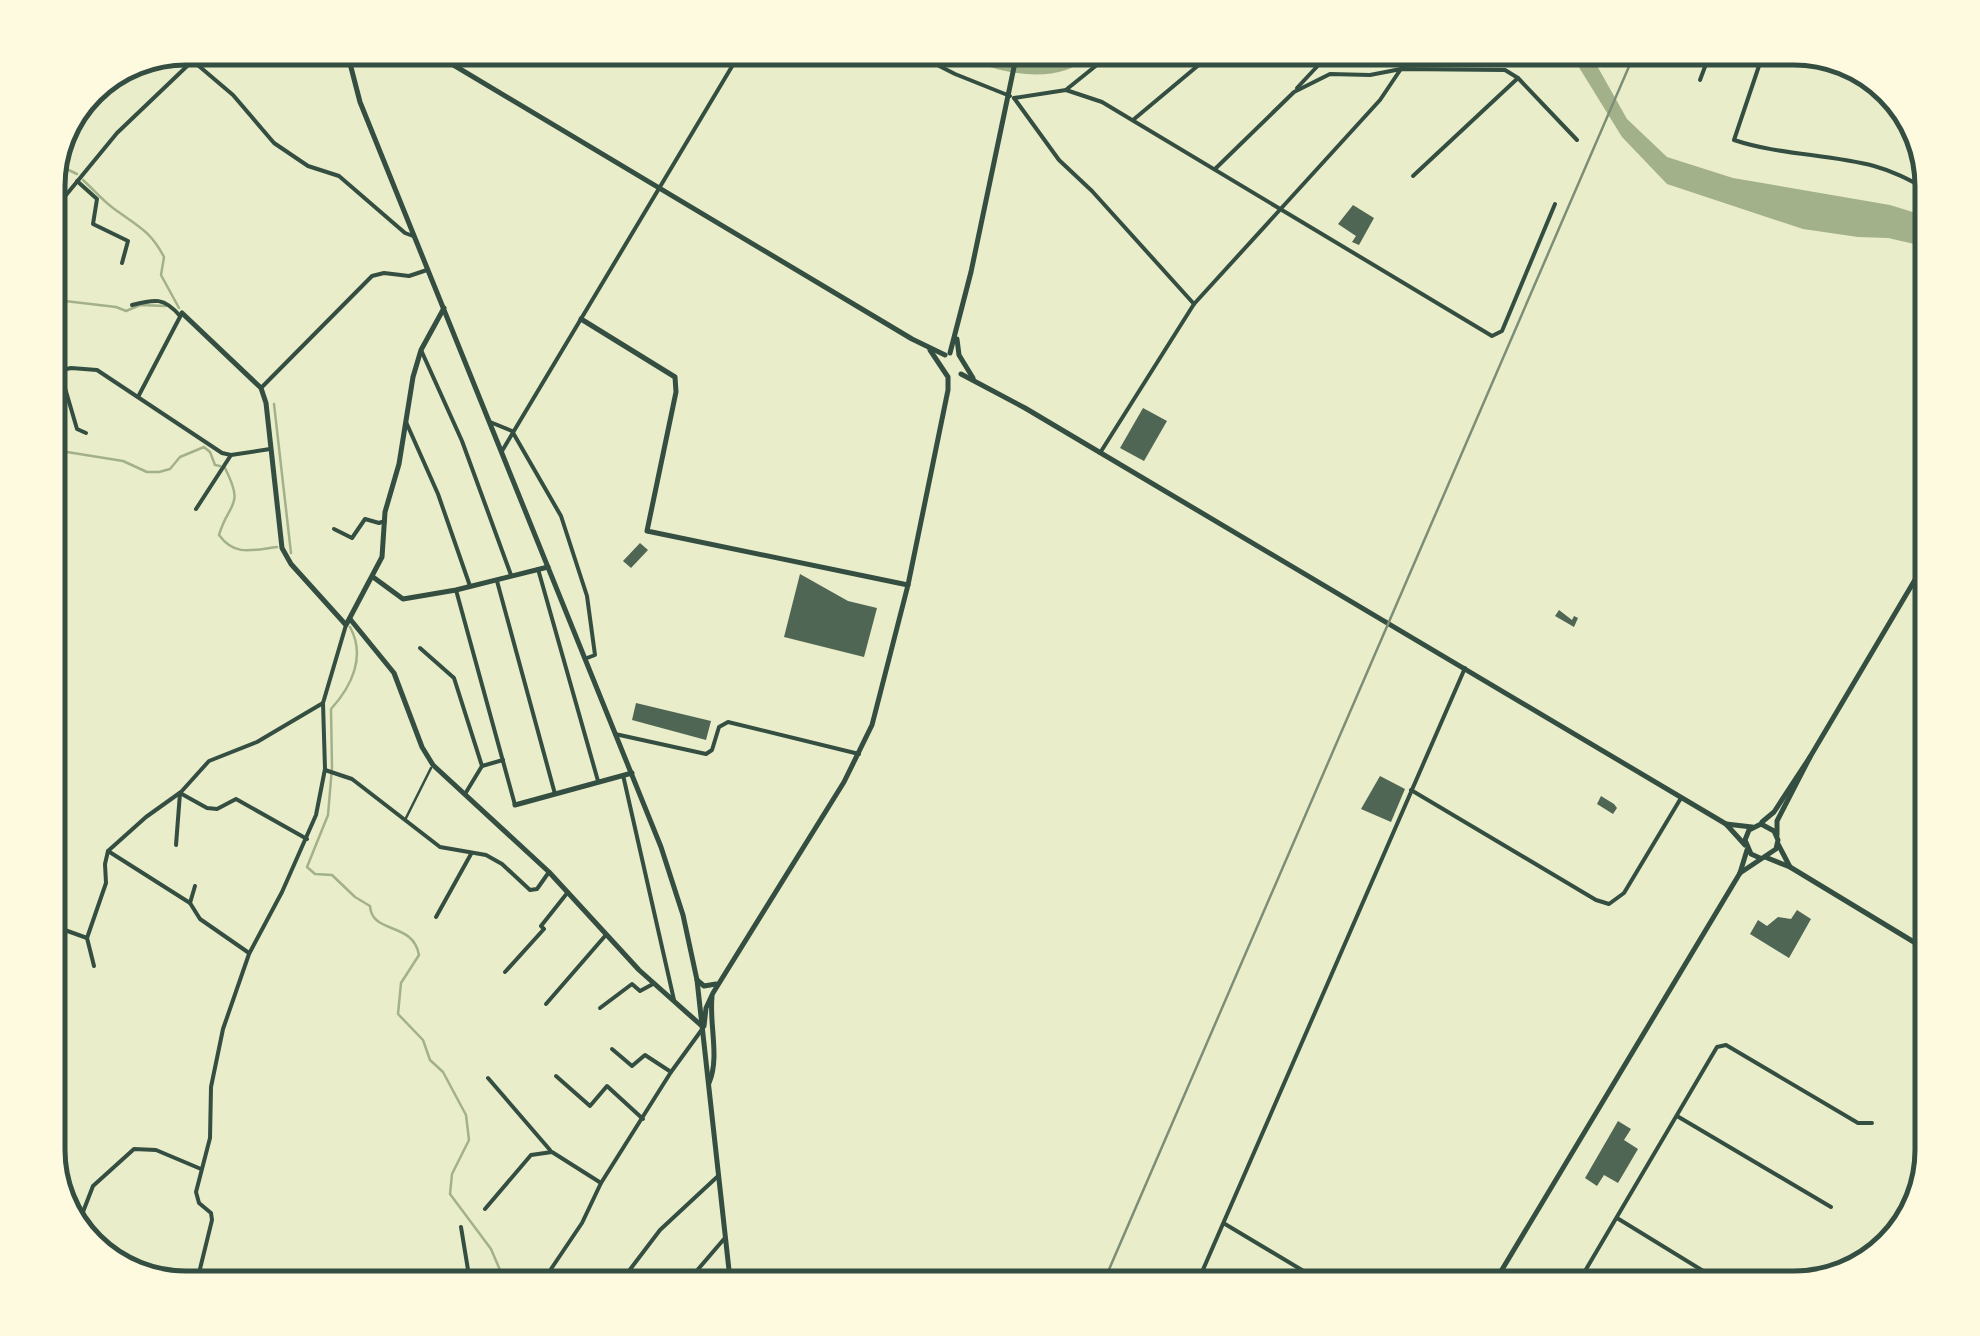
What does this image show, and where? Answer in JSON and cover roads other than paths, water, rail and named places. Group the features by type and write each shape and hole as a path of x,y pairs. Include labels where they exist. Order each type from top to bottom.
{"main road":[{"path":"351,65 360,102 662,846 684,915 704,1027 729,1271"},
{"path":"454,65 930,350 945,357 959,355"},
{"path":"1015,65 956,336 942,371 974,378 1726,824 1762,858 1790,867 1915,943"},
{"path":"348,622 382,557 385,521 422,350 444,308"},
{"path":"181,314 261,388 284,554 394,674 433,766 548,872 653,984 704,1027"},
{"path":"581,320 675,377 676,392 647,531 908,584"},
{"path":"704,1027 706,1008 718,983 859,754 878,707 948,390 957,374 956,336"},
{"path":"373,577 403,599 548,566"},
{"path":"1501,1271 1740,873 1746,836 1774,812 1915,580"},
{"path":"1790,867 1778,844 1777,821 1810,757"},
{"path":"514,805 632,773"},
{"path":"1726,824 1771,827 1777,835"},
{"path":"1740,873 1773,853 1778,844"},
{"path":"697,980 704,986 718,983"},
{"path":"709,1083 714,1069 709,1018 713,993"}],"street":[{"path":"65,196 117,133 189,65"},
{"path":"196,65 232,95 283,150 308,166 339,176 405,233 414,236"},
{"path":"502,450 734,65"},
{"path":"937,65 1011,94 1066,90 1102,102 1492,336 1502,330 1555,204"},
{"path":"1066,90 1097,65"},
{"path":"1133,120 1199,65"},
{"path":"1214,168 1319,65"},
{"path":"1100,453 1194,304 1380,100 1404,65"},
{"path":"1700,80 1706,65"},
{"path":"1759,65 1734,140 1758,148 1872,166 1915,182"},
{"path":"1294,92 1330,74 1370,76 1401,69 1504,70 1518,78 1577,140"},
{"path":"1413,176 1518,78"},
{"path":"1011,94 1060,160 1194,304"},
{"path":"77,181 97,200 93,224 128,241 122,263"},
{"path":"261,388 372,276 378,272 409,276 428,270"},
{"path":"132,305 159,298 181,314 138,397"},
{"path":"422,350 462,441 511,576"},
{"path":"65,370 97,370 230,455 270,450"},
{"path":"65,387 77,429 86,433"},
{"path":"405,419 438,494 470,586"},
{"path":"490,422 512,431 561,516 576,558 595,640 595,655 585,658"},
{"path":"196,509 230,455"},
{"path":"334,529 352,538 365,520 385,521"},
{"path":"538,569 598,782"},
{"path":"497,579 555,794"},
{"path":"456,590 514,805"},
{"path":"199,1271 212,1220 211,1213 196,1198 210,1138 211,1087 217,1056 230,1003 249,954 307,839 329,771 322,703 348,622"},
{"path":"420,648 454,678 482,766"},
{"path":"1203,1271 1465,668"},
{"path":"94,966 87,938 106,883 108,851 146,817 180,794 209,761 268,737 322,703"},
{"path":"616,734 706,754 712,750 719,727 728,722 859,754"},
{"path":"464,795 482,766 503,760"},
{"path":"405,820 433,766"},
{"path":"329,771 352,779 440,847 486,855 533,891 548,872"},
{"path":"624,775 674,1002"},
{"path":"1411,790 1608,904 1624,893 1681,798"},
{"path":"180,794 217,809 236,799 307,839"},
{"path":"176,845 180,794"},
{"path":"108,851 190,903 200,919 249,954"},
{"path":"436,917 471,854"},
{"path":"190,903 196,886"},
{"path":"506,972 544,929 541,926 568,892"},
{"path":"65,930 87,938"},
{"path":"546,1004 606,934"},
{"path":"600,1008 632,984 640,991 653,984"},
{"path":"550,1271 670,1072 704,1027"},
{"path":"1584,1271 1718,1047 1726,1045 1858,1123 1872,1123"},
{"path":"612,1049 632,1066 645,1055 670,1072"},
{"path":"556,1076 590,1106 607,1086 644,1119"},
{"path":"488,1078 552,1152 601,1183"},
{"path":"1677,1116 1831,1206"},
{"path":"83,1213 93,1186 134,1149 148,1148 202,1169"},
{"path":"485,1208 528,1158 552,1152"},
{"path":"629,1271 660,1230 719,1176"},
{"path":"1617,1218 1704,1271"},
{"path":"1224,1224 1303,1271"},
{"path":"461,1226 468,1271"},
{"path":"696,1271 725,1237"}],"waterway":[{"path":"67,169 77,174"},
{"path":"83,180 153,240 164,257 161,275 179,308"},
{"path":"65,301 126,311 140,305 166,306"},
{"path":"274,404 291,553"},
{"path":"65,452 123,461 147,472 159,472 204,447 215,465 220,466"},
{"path":"225,468 235,498 219,535 238,549 277,547"},
{"path":"350,627 357,660 345,691 331,709 328,815 307,867 315,874 332,875 370,906 378,921 415,944 419,955 401,983 398,1014 423,1040 430,1060 443,1072 466,1115 469,1140 452,1174 450,1194 491,1249 500,1271"}],"railway":[{"path":"1108,1271 1630,65"}]}
